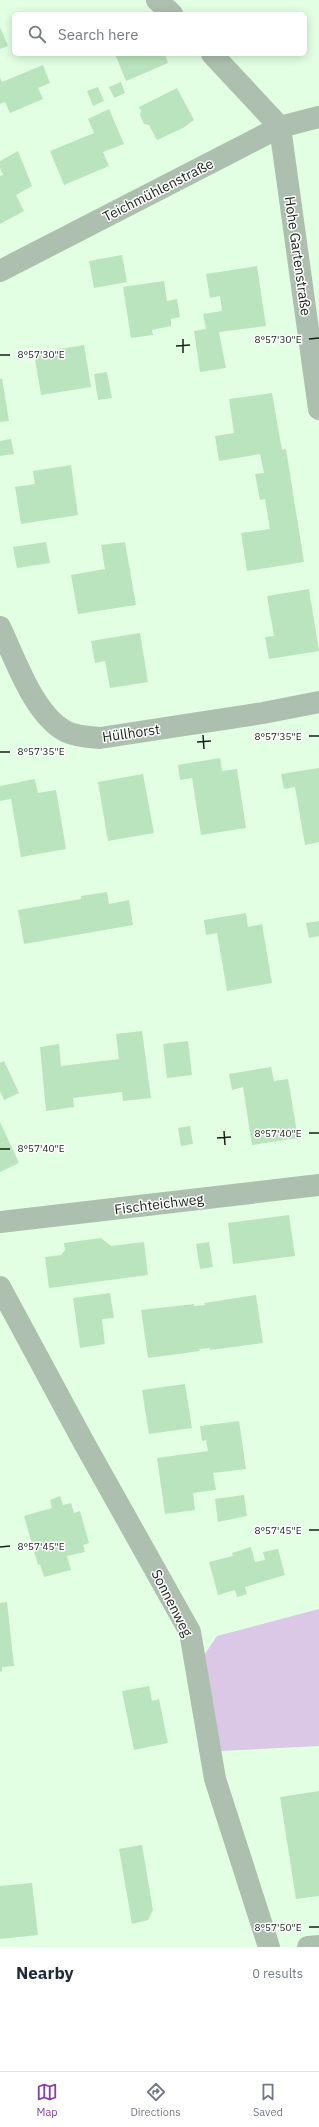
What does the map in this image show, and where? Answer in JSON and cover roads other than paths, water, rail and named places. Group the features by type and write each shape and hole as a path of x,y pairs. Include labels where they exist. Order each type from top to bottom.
{"street":[{"path":"157,0 170,12"},
{"path":"214,56 280,127"},
{"name":"Teichmühlenstraße","path":"0,271 280,127 319,117"},
{"name":"Hohe Gartenstraße","path":"280,127 319,409"},
{"name":"Hüllhorst","path":"0,627 34,698 54,722 66,731 80,736 100,738 263,713 319,702"},
{"name":"Fischteichweg","path":"0,1222 319,1185"},
{"name":"Sonnenweg","path":"0,1287 83,1441 190,1632 215,1779 270,1947"},
{"path":"308,1947 319,1946"}]}
